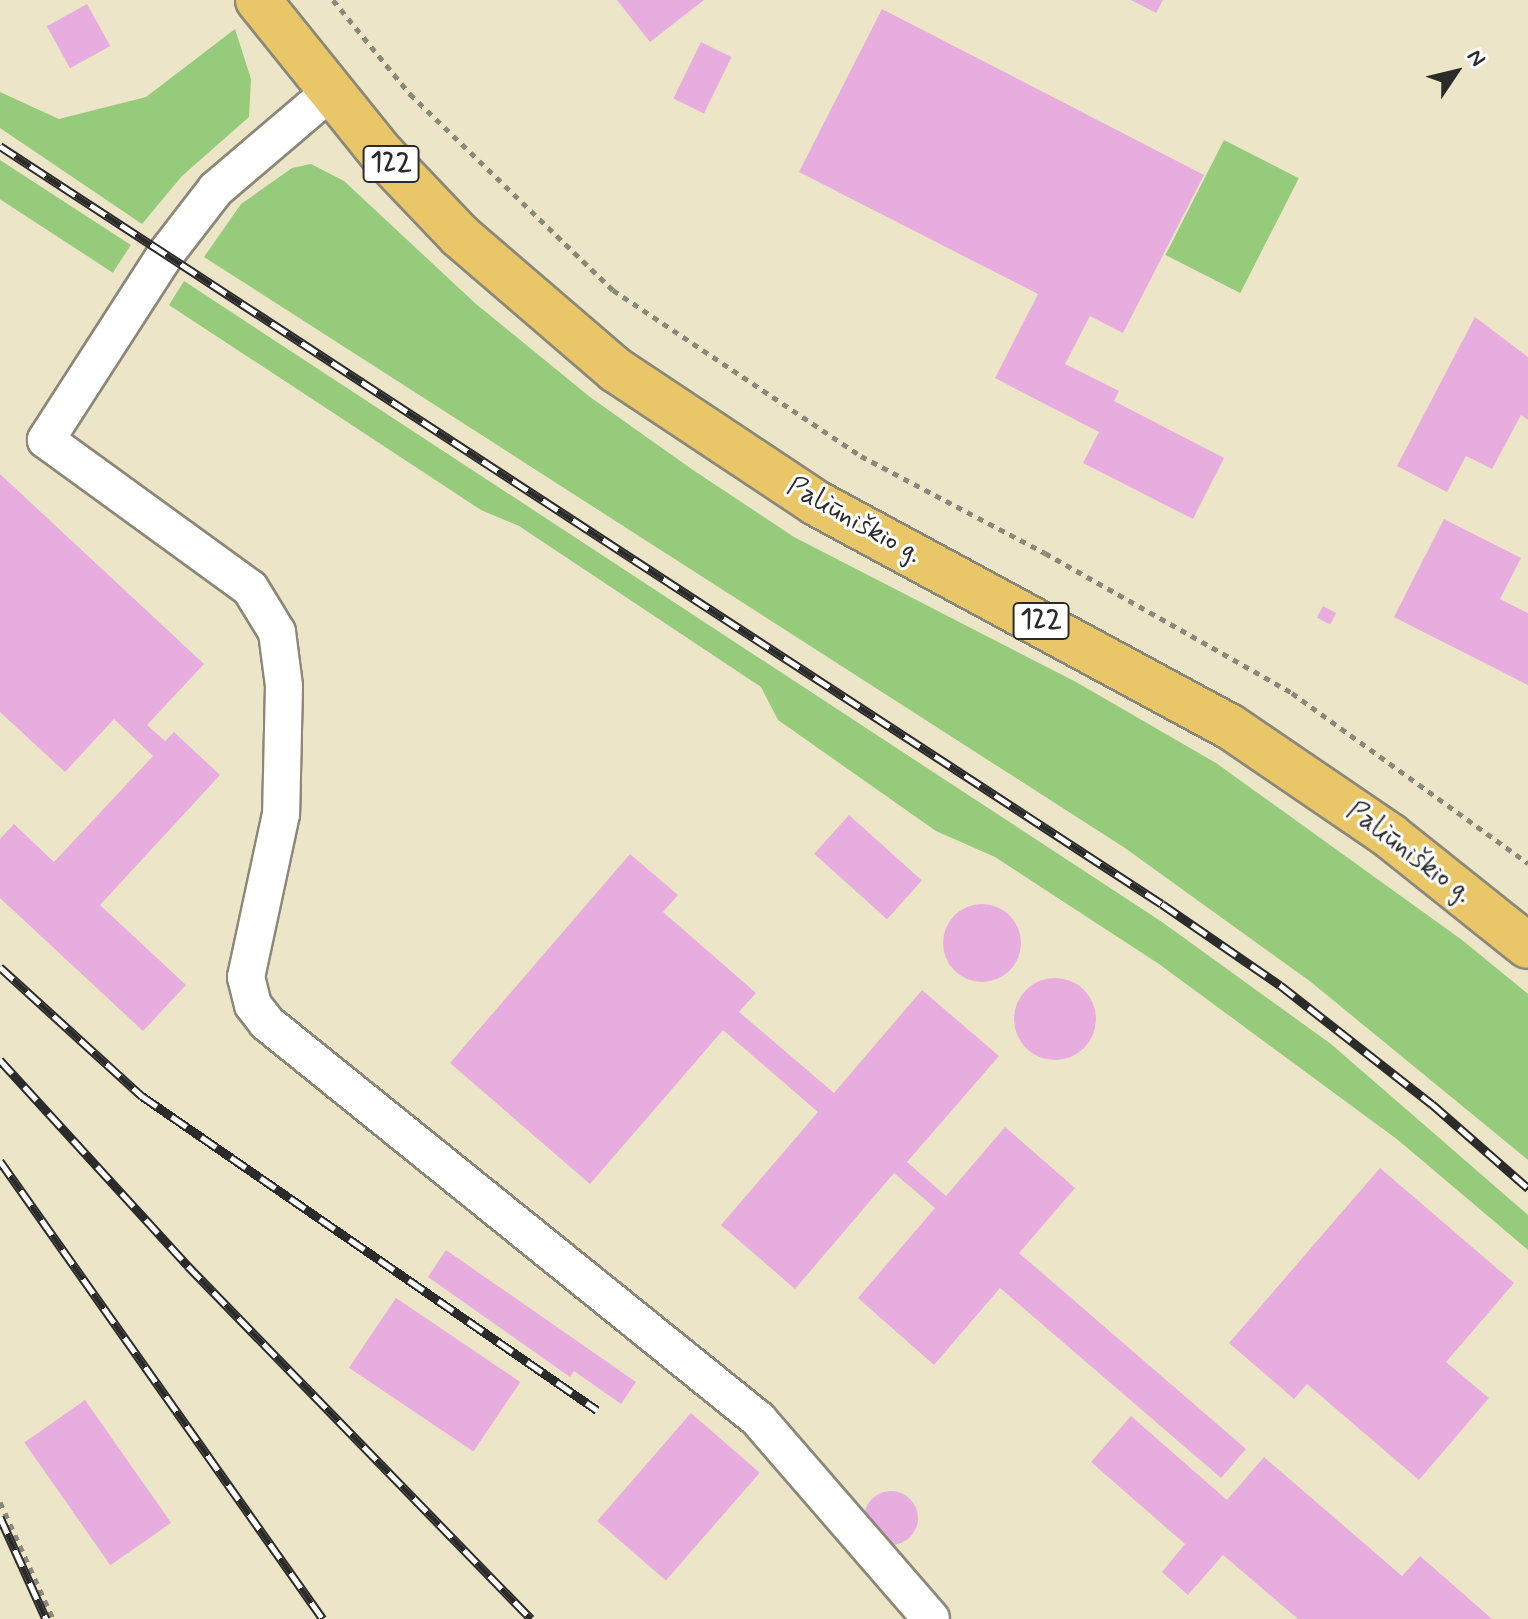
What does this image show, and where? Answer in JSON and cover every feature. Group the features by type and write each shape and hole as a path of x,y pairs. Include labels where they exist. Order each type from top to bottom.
{"main road":[{"name":"Paliūniškio g.","path":"258,0 330,92 460,236 628,378 816,503 1229,726 1390,836 1528,946"}],"street":[{"path":"330,92 208,198 158,266 46,440 250,588 277,632 284,686 281,814 246,977 253,1005 267,1023 758,1419 931,1619"}],"path":[{"path":"333,0 410,94 613,290 861,456 1292,693 1528,863"},
{"path":"0,1502 53,1619"}],"green space":[{"path":"235,29 251,79 249,117 182,176 142,224 0,128 0,92 59,119 146,97"},
{"path":"1224,140 1299,178 1240,293 1165,255"},
{"path":"0,160 131,245 113,273 0,199"},
{"path":"311,164 344,181 476,304 590,397 693,470 794,537 1076,682 1216,763 1462,940 1528,994 1528,1160 1311,982 1125,848 204,257 241,204 292,168"},
{"path":"184,281 1162,922 1331,1044 1528,1215 1528,1250 1398,1140 1159,964 995,857 936,831 778,720 761,687 519,526 481,510 169,305"}],"building":[{"path":"617,0 704,0 650,42"},
{"path":"1131,0 1163,0 1156,13"},
{"path":"87,4 110,46 70,68 47,26"},
{"path":"882,9 1204,175 1123,333 1090,316 1065,364 1119,391 1114,401 1224,458 1193,519 1083,463 1099,432 995,378 1038,294 799,172"},
{"path":"701,42 732,57 704,114 673,99"},
{"path":"1475,317 1528,357 1528,420 1521,415 1492,469 1466,456 1447,492 1397,466"},
{"path":"0,474 204,664 147,725 165,741 174,732 220,775 100,905 186,985 143,1031 0,898 0,839 14,824 54,862 153,756 114,719 65,772 0,712"},
{"path":"1444,519 1521,558 1500,599 1528,613 1528,685 1394,617"},
{"path":"1323,606 1336,613 1330,625 1317,617"},
{"path":"849,815 922,881 887,919 814,854"},
{"path":"630,854 678,895 663,912 756,993 739,1012 834,1093 922,990 999,1056 907,1162 946,1196 1005,1127 1075,1188 1019,1253 1246,1449 1221,1478 1000,1288 934,1365 858,1298 935,1208 894,1173 795,1289 721,1225 818,1112 723,1030 590,1184 450,1063"},
{"path":"982,904 997,907 1010,915 1018,928 1021,943 1018,958 1010,971 997,979 982,982 967,979 954,971 946,958 943,943 946,928 954,915 967,907"},
{"path":"1055,978 1071,981 1084,990 1093,1003 1096,1019 1093,1035 1084,1048 1071,1057 1055,1060 1039,1057 1026,1048 1017,1035 1014,1019 1017,1003 1026,990 1039,981"},
{"path":"1380,1168 1514,1283 1446,1362 1489,1398 1419,1480 1307,1384 1294,1399 1229,1343"},
{"path":"446,1250 636,1382 621,1404 574,1371 570,1377 428,1277"},
{"path":"396,1298 520,1382 473,1452 349,1368"},
{"path":"85,1400 171,1523 110,1565 24,1442"},
{"path":"691,1413 760,1473 666,1581 597,1521"},
{"path":"1131,1416 1227,1500 1264,1457 1402,1576 1420,1556 1492,1619 1298,1619 1223,1555 1188,1595 1162,1572 1185,1544 1091,1462"},
{"path":"891,1491 910,1499 918,1518 910,1537 891,1545 872,1537 864,1518 872,1499"}],"railway":[{"path":"0,146 1162,904 1280,985 1432,1104 1528,1188"},
{"path":"0,967 142,1096 597,1410"},
{"path":"0,1060 188,1266 531,1619"},
{"path":"0,1161 323,1619"},
{"path":"0,1517 46,1619"}]}
